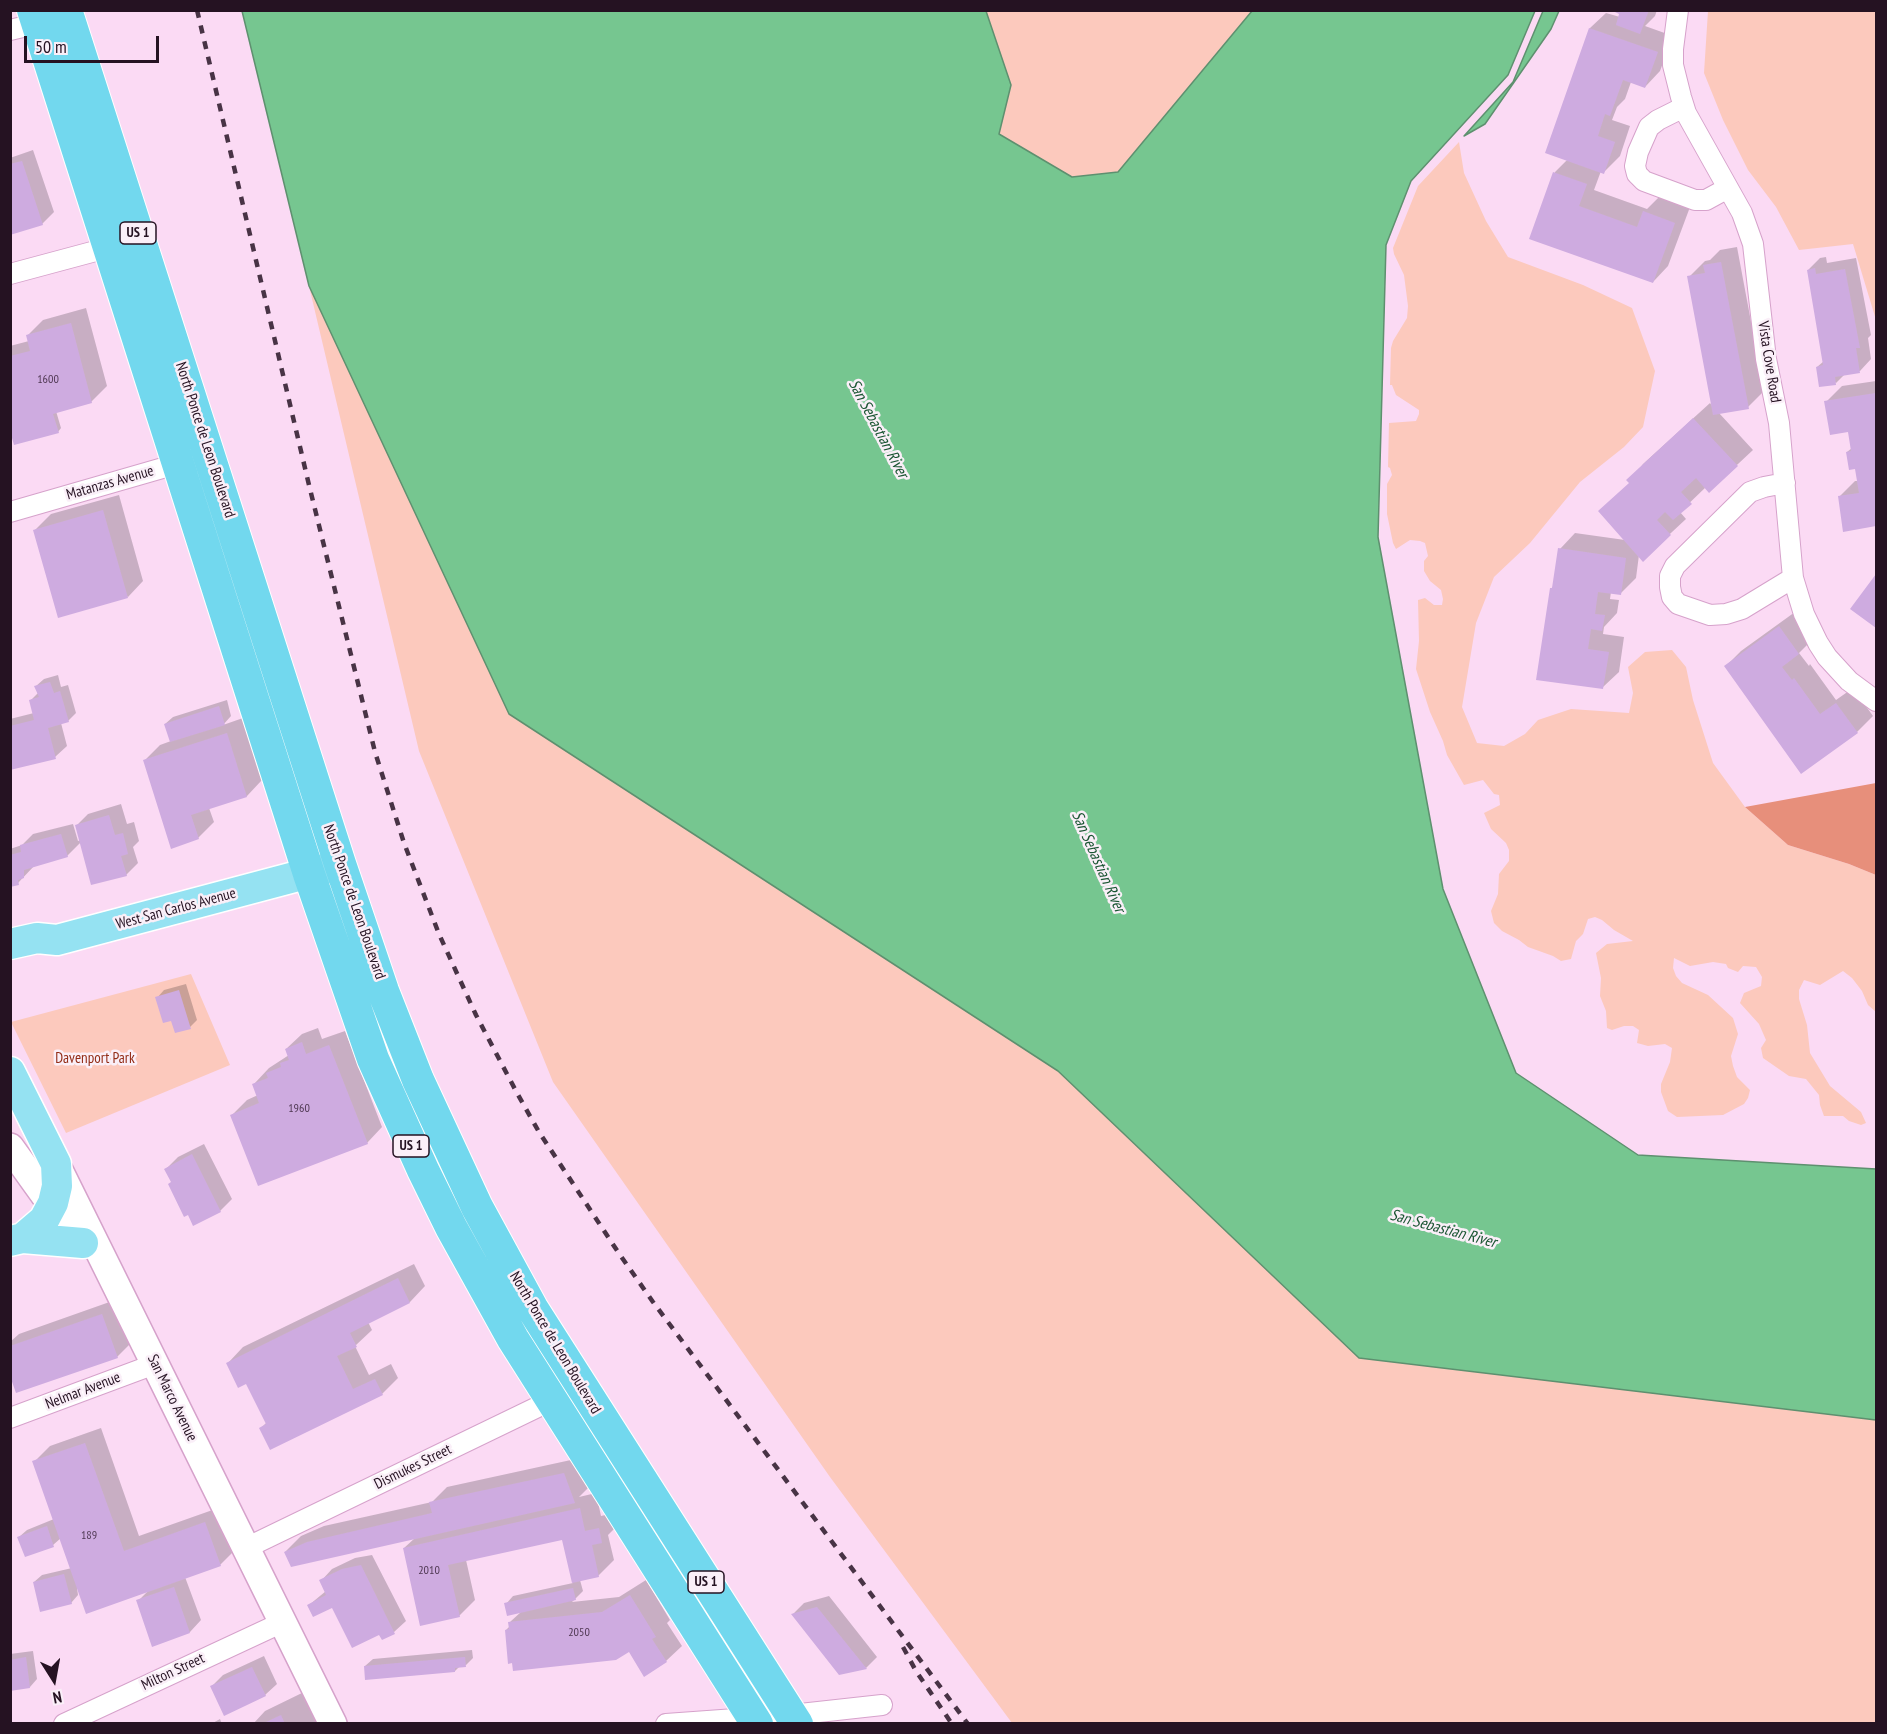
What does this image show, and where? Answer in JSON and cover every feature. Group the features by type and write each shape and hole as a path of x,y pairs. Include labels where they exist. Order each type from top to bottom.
{"highway":[{"name":"North Ponce de Leon Boulevard","path":"67,13 340,864 401,1039 456,1163 527,1299 794,1719"},
{"name":"US 1","path":"27,21 109,247 309,874 373,1059 423,1170 479,1280 551,1401 755,1720"}],"main road":[{"name":"West San Carlos Avenue","path":"10,944 37,938 57,940 340,864"},
{"path":"10,967 57,940"},
{"name":"San Marco Avenue","path":"10,1072 56,1164 91,1248 154,1364 333,1724"},
{"path":"10,1147 51,1207 91,1248"},
{"path":"17,1240 44,1220 51,1207 57,1186 56,1164"},
{"path":"17,1240 58,1239 91,1248"}],"street":[{"name":"Vista Cove Road","path":"1678,10 1673,33 1676,82 1684,106 1742,213 1753,244 1766,358 1779,423 1793,578 1810,629 1827,657 1850,681 1876,701"},
{"path":"27,21 67,13"},
{"path":"1684,106 1649,127 1638,152 1635,166 1637,174 1644,181 1695,200 1706,200 1728,188"},
{"path":"10,274 140,239"},
{"name":"Matanzas Avenue","path":"10,512 210,455"},
{"path":"1785,483 1750,492 1675,566 1670,576 1670,587 1672,597 1678,604 1710,615 1726,614 1742,609 1793,578"},
{"name":"Nelmar Avenue","path":"10,1418 154,1364"},
{"name":"Dismukes Street","path":"246,1548 581,1386"},
{"name":"Milton Street","path":"64,1724 283,1622"},
{"path":"666,1724 794,1719 882,1705"}],"green space":[{"path":"986,11 1252,11 1118,172 1072,177 999,134 1011,85"},
{"path":"1708,11 1876,11 1876,320 1853,244 1799,250 1776,207 1748,170 1723,120 1704,73"},
{"path":"1459,142 1464,173 1486,221 1508,257 1583,285 1632,308 1655,371 1643,427 1624,447 1580,482 1530,543 1494,577 1476,623 1462,707 1477,743 1504,746 1525,734 1538,720 1571,709 1629,713 1633,693 1628,667 1645,652 1672,650 1686,667 1693,700 1713,763 1745,807 1788,845 1876,875 1876,1012 1868,1005 1862,991 1852,978 1843,971 1820,985 1804,980 1799,990 1799,999 1807,1025 1810,1053 1830,1086 1861,1112 1866,1123 1861,1125 1843,1116 1824,1116 1819,1095 1806,1079 1789,1076 1763,1058 1761,1048 1766,1040 1759,1024 1740,1003 1744,993 1761,986 1762,977 1756,967 1743,966 1738,972 1728,968 1726,964 1713,962 1690,966 1674,958 1673,968 1682,983 1708,995 1733,1018 1738,1034 1731,1056 1733,1066 1737,1077 1750,1090 1744,1104 1723,1115 1677,1117 1668,1111 1661,1092 1661,1084 1670,1062 1672,1048 1665,1044 1648,1046 1637,1043 1639,1030 1633,1026 1612,1030 1607,1028 1606,1011 1600,996 1601,978 1596,953 1607,944 1633,941 1595,917 1588,919 1583,934 1576,941 1571,959 1561,961 1528,947 1502,931 1494,923 1491,911 1498,894 1499,874 1509,861 1509,850 1506,843 1491,829 1484,813 1500,805 1499,795 1494,794 1483,780 1464,785 1447,755 1416,669 1419,641 1418,600 1425,598 1434,605 1442,605 1441,590 1430,581 1424,571 1424,561 1428,556 1425,543 1410,540 1396,549 1387,514 1387,484 1392,475 1388,467 1389,423 1416,421 1419,414 1419,410 1396,395 1390,385 1391,348 1407,318 1408,306 1404,275 1393,248 1418,186"},
{"path":"309,286 509,714 1058,1071 1359,1358 1876,1420 1876,1723 1012,1723 830,1477 553,1082 419,751"},
{"name":"Davenport Park","path":"191,974 230,1065 66,1133 11,1022"}],"shaded area":[{"path":"1876,783 1876,875 1788,845 1745,807"}],"water":[{"name":"San Sebastian River","path":"242,11 986,11 1011,85 999,134 1072,177 1118,172 1252,11 1535,11 1508,75 1411,181 1386,245 1378,537 1443,889 1516,1073 1638,1155 1876,1169 1876,1420 1359,1358 1058,1071 509,714 309,286"},
{"path":"1543,11 1559,11 1551,29 1485,124 1464,136 1513,82"}],"building":[{"path":"1611,10 1649,10 1640,34 1616,25 1619,14"},
{"path":"1589,28 1658,52 1645,88 1623,80 1610,116 1605,114 1598,136 1615,142 1604,174 1545,153"},
{"path":"22,161 43,225 10,235 10,164"},
{"path":"1553,172 1587,184 1579,206 1637,227 1643,211 1675,223 1653,283 1529,239"},
{"path":"1721,262 1749,409 1713,415 1687,276 1705,273 1703,265"},
{"path":"1815,268 1816,274 1845,269 1860,348 1856,348 1860,373 1835,377 1836,385 1819,387 1816,367 1823,365 1807,270"},
{"path":"71,323 92,403 53,414 59,433 14,445 10,431 10,356 30,351 26,335"},
{"path":"1876,393 1876,526 1843,532 1838,496 1859,493 1855,469 1849,470 1846,452 1851,451 1848,432 1830,435 1824,401"},
{"path":"1693,418 1738,466 1709,493 1696,478 1681,492 1692,504 1673,520 1665,512 1657,520 1671,535 1643,562 1598,511 1629,483 1626,480"},
{"path":"103,510 128,598 58,618 33,530"},
{"path":"1558,548 1626,558 1621,595 1598,592 1595,614 1605,615 1602,631 1591,629 1588,649 1609,652 1603,689 1536,680"},
{"path":"1876,574 1876,628 1850,609"},
{"path":"1779,626 1799,654 1782,667 1792,680 1794,678 1820,714 1836,703 1858,733 1801,774 1724,666"},
{"path":"50,682 54,693 60,691 69,722 48,728 56,759 10,770 10,726 34,720 29,700 39,697 34,686"},
{"path":"219,706 225,725 170,742 164,724"},
{"path":"227,733 247,797 191,815 199,839 171,849 143,760"},
{"path":"109,815 115,835 123,833 128,854 121,856 127,876 91,885 75,825"},
{"path":"61,834 68,857 24,870 24,878 18,880 19,885 10,887 10,855 21,852 20,845"},
{"path":"179,990 191,1029 175,1033 171,1021 163,1023 155,997"},
{"path":"302,1042 306,1054 329,1045 368,1144 258,1186 230,1115 259,1103 252,1084 268,1078 266,1073 281,1067 280,1063 289,1060 285,1049"},
{"path":"192,1154 221,1212 193,1226 188,1215 184,1217 168,1184 171,1182 164,1169"},
{"path":"398,1278 410,1303 350,1333 357,1347 337,1356 353,1389 375,1379 383,1395 270,1450 259,1428 266,1424 246,1384 238,1388 226,1363"},
{"path":"102,1314 118,1358 16,1393 10,1376 10,1346"},
{"path":"85,1443 124,1551 205,1522 221,1566 86,1614 32,1461"},
{"path":"564,1473 575,1503 291,1567 284,1552 307,1542 432,1513 429,1502"},
{"path":"580,1508 585,1531 599,1528 602,1543 592,1545 599,1577 572,1583 562,1540 448,1565 460,1617 420,1626 403,1548"},
{"path":"47,1526 54,1547 25,1557 17,1537"},
{"path":"361,1565 395,1634 382,1640 379,1635 352,1648 332,1608 313,1617 307,1605 326,1595 319,1580 342,1569"},
{"path":"64,1574 72,1604 40,1612 33,1582"},
{"path":"174,1587 190,1633 152,1647 136,1600"},
{"path":"573,1588 576,1600 507,1616 504,1603"},
{"path":"630,1595 656,1637 652,1639 667,1662 644,1677 629,1652 616,1660 513,1671 512,1663 508,1664 505,1630 509,1629 508,1622 602,1612"},
{"path":"817,1607 867,1669 839,1675 791,1614"},
{"path":"26,1657 30,1688 10,1691 10,1660"},
{"path":"465,1657 466,1667 455,1668 455,1672 365,1680 364,1666"},
{"path":"252,1667 266,1696 224,1716 210,1686"},
{"path":"281,1715 285,1724 262,1724"}],"railway":[{"path":"197,10 309,485 375,752 404,843 439,934 476,1015 517,1093 539,1132 618,1252 968,1724"},
{"path":"903,1647 916,1671 952,1724"}]}
